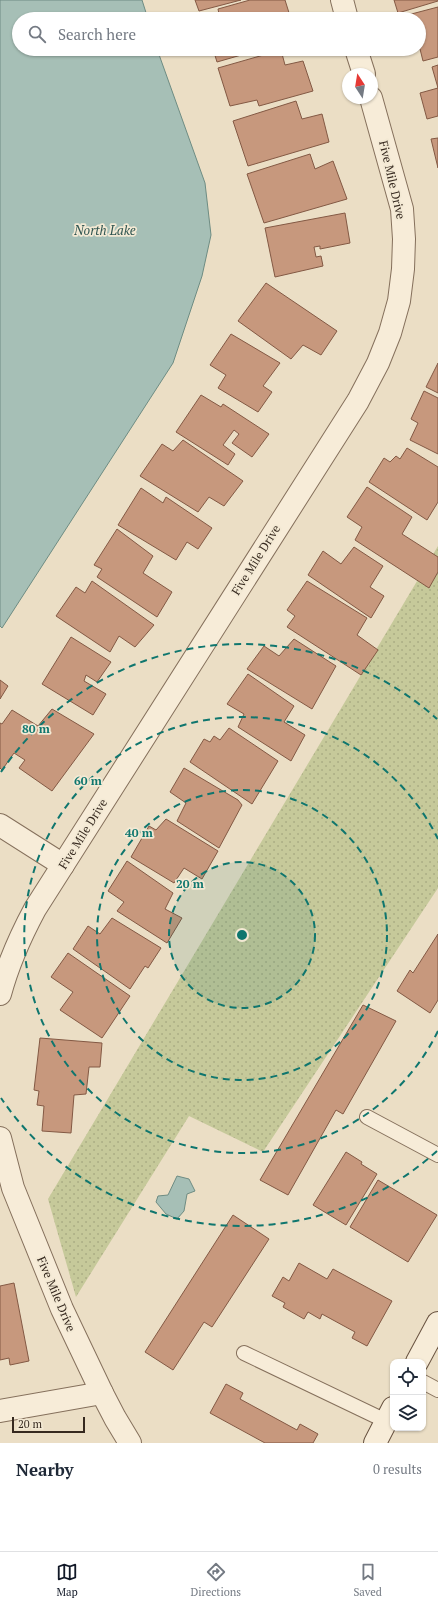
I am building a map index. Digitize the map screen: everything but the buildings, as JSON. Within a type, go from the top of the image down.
[{"type":"street","points":[[342,0],[345,12]]},
{"type":"street","points":[[358,56],[362,68]]},
{"type":"street","name":"Five Mile Drive","points":[[0,994],[6,970],[19,939],[35,909],[358,401],[378,363],[390,333],[399,301],[403,269],[404,239],[402,209],[373,104]]},
{"type":"street","points":[[0,826],[63,865]]},
{"type":"street","name":"Five Mile Drive","points":[[0,1138],[13,1188],[62,1309],[102,1393],[130,1443]]},
{"type":"street","points":[[419,1359],[438,1323]]},
{"type":"street","points":[[0,1411],[102,1393]]},
{"type":"street","points":[[375,1443],[390,1415]]},
{"type":"lane","points":[[367,1117],[438,1154]]},
{"type":"lane","points":[[244,1353],[390,1415]]},
{"type":"lane","points":[[426,1384],[438,1390]]},
{"type":"green space","points":[[438,546],[438,888],[263,1152],[189,1116],[76,1297],[48,1199]]},
{"type":"water","name":"North Lake","points":[[0,0],[142,0],[146,12],[12,12],[12,56],[160,56],[205,183],[211,235],[202,276],[173,363],[2,628],[0,626]]},
{"type":"water","points":[[177,1176],[189,1179],[195,1191],[187,1194],[184,1211],[177,1219],[166,1214],[156,1202],[158,1196],[168,1195]]}]
